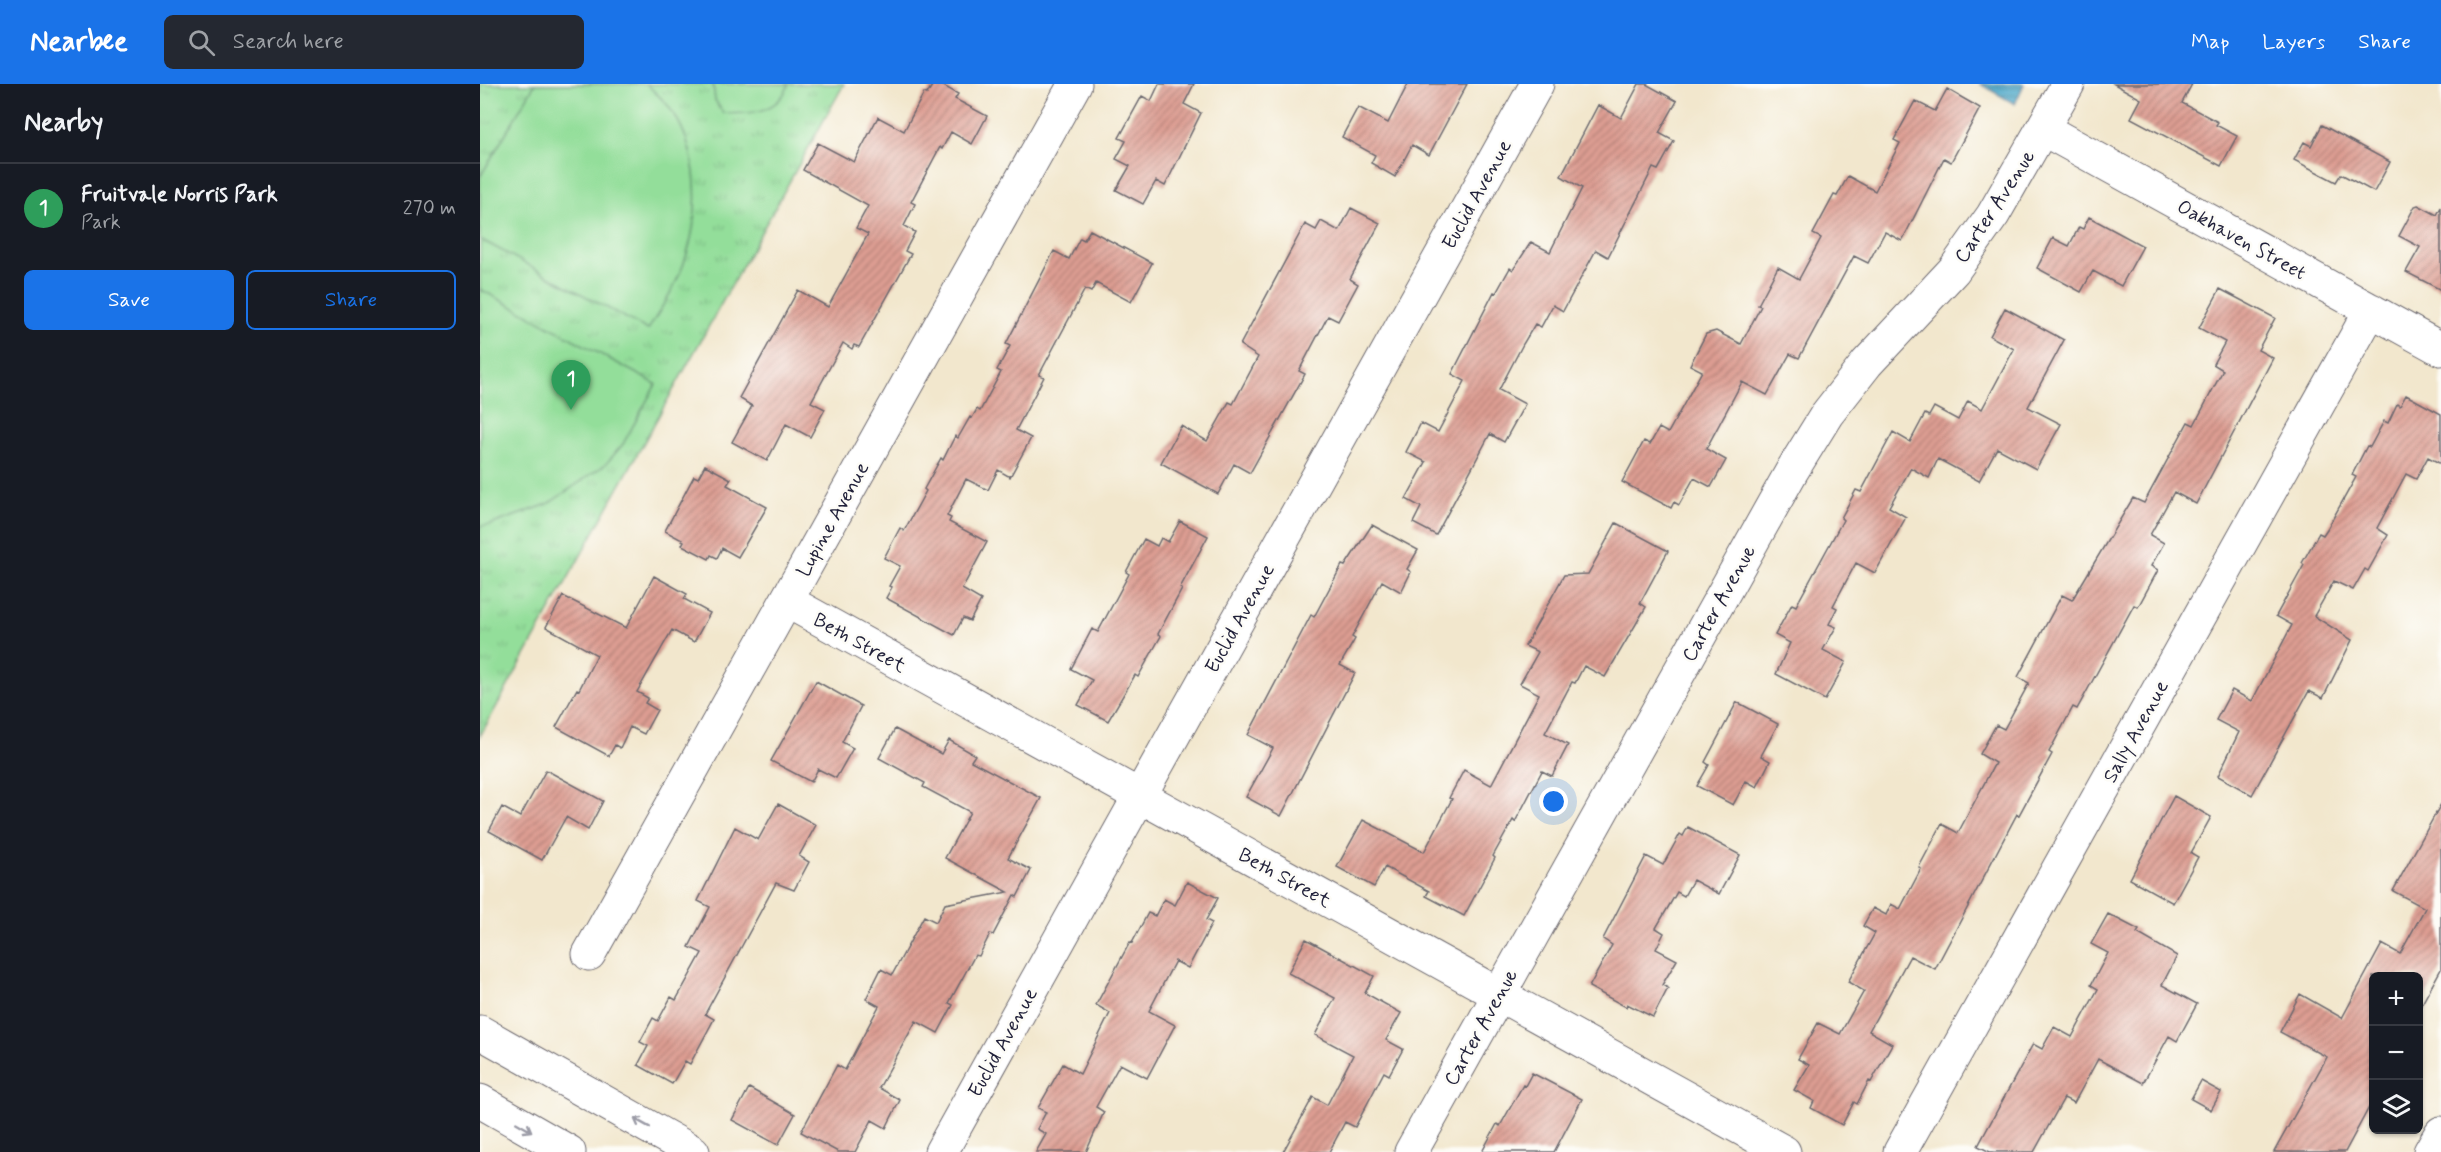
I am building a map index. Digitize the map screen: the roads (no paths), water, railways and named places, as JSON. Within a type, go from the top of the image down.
[{"type":"street","name":"Lupine Avenue","points":[[589,954],[1075,84]]},
{"type":"street","name":"Euclid Avenue","points":[[941,1152],[1537,84]]},
{"type":"street","name":"Carter Avenue","points":[[1411,1152],[1793,469],[1827,414],[1867,363],[1954,270],[1993,215],[2068,84]]},
{"type":"street","name":"Oakhaven Street","points":[[2043,129],[2441,349]]},
{"type":"street","name":"Sally Avenue","points":[[1900,1152],[2371,310]]},
{"type":"street","name":"Beth Street","points":[[787,601],[1784,1152]]},
{"type":"street","points":[[480,1032],[693,1152]]},
{"type":"street","points":[[480,1101],[569,1152]]},
{"type":"street","points":[[2430,1152],[2441,1133]]},
{"type":"water","points":[[1980,84],[2024,84],[2015,104]]},
{"type":"place","name":"Fruitvale Norris Park","points":[[571,410]]}]
